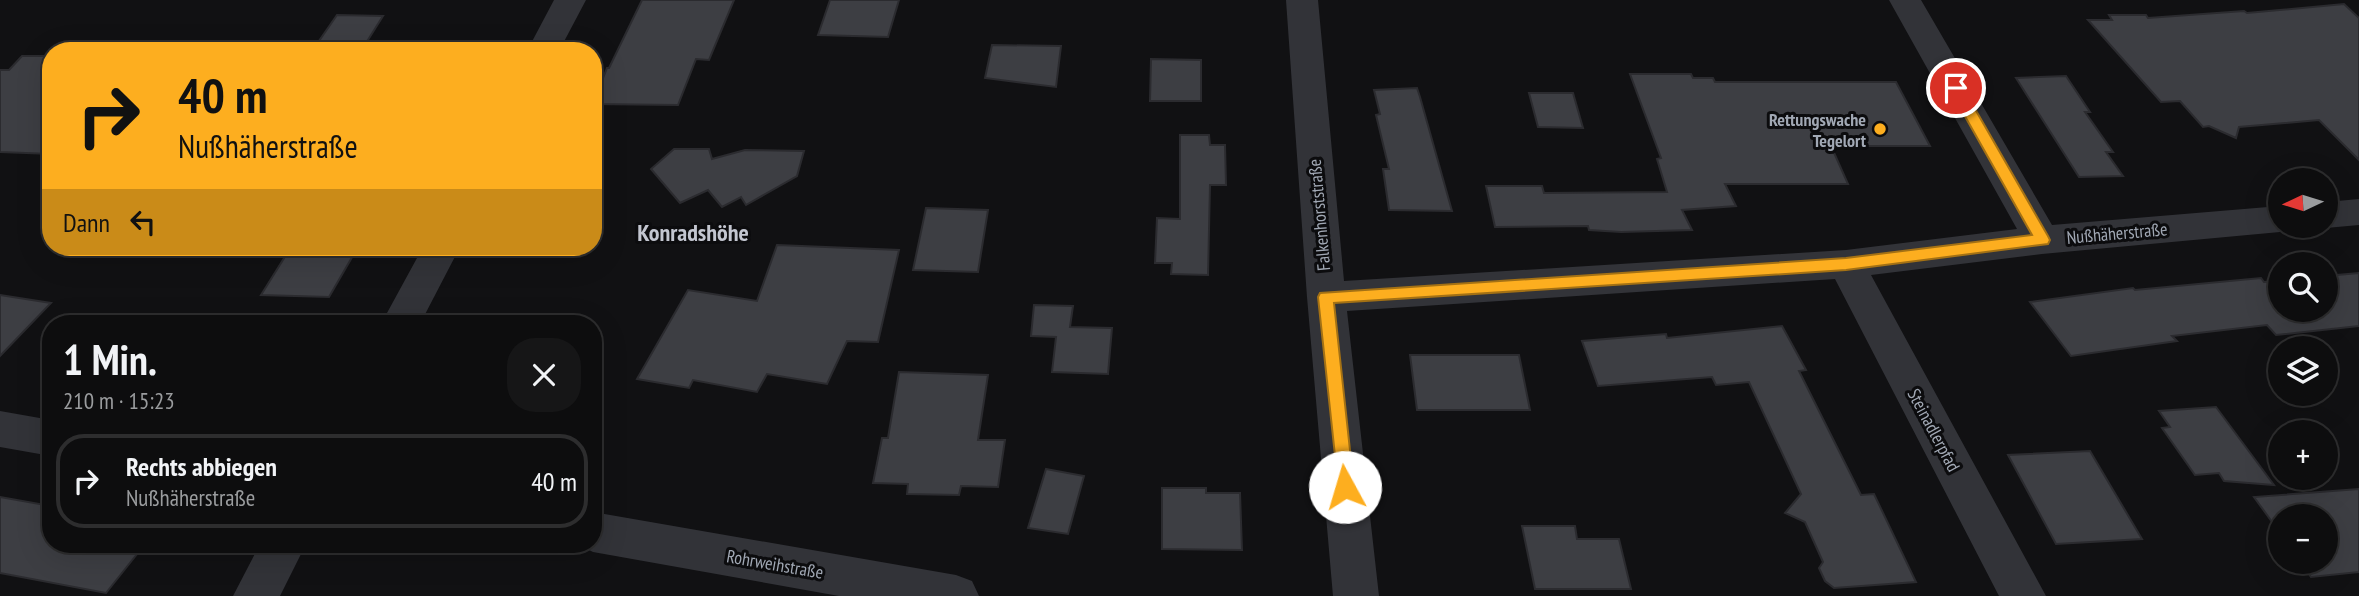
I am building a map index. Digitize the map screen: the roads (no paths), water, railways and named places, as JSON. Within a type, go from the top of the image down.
[{"type":"street","points":[[548,42],[570,0]]},
{"type":"street","name":"Falkenhorststraße","points":[[1302,0],[1326,297],[1356,596]]},
{"type":"street","points":[[1905,0],[2042,240]]},
{"type":"street","points":[[2338,214],[2359,212]]},
{"type":"street","name":"Nußhäherstraße","points":[[1326,297],[1846,264],[2042,240],[2268,220]]},
{"type":"street","points":[[405,315],[436,256]]},
{"type":"street","name":"Steinadlerpfad","points":[[1846,264],[2023,596]]},
{"type":"street","points":[[0,429],[42,436]]},
{"type":"street","name":"Rohrweihstraße","points":[[602,534],[956,596]]},
{"type":"street","points":[[256,596],[279,553]]},
{"type":"place","name":"Rettungswache Tegelort","points":[[1880,129]]},
{"type":"district","name":"Konradshöhe","points":[[693,232]]}]
